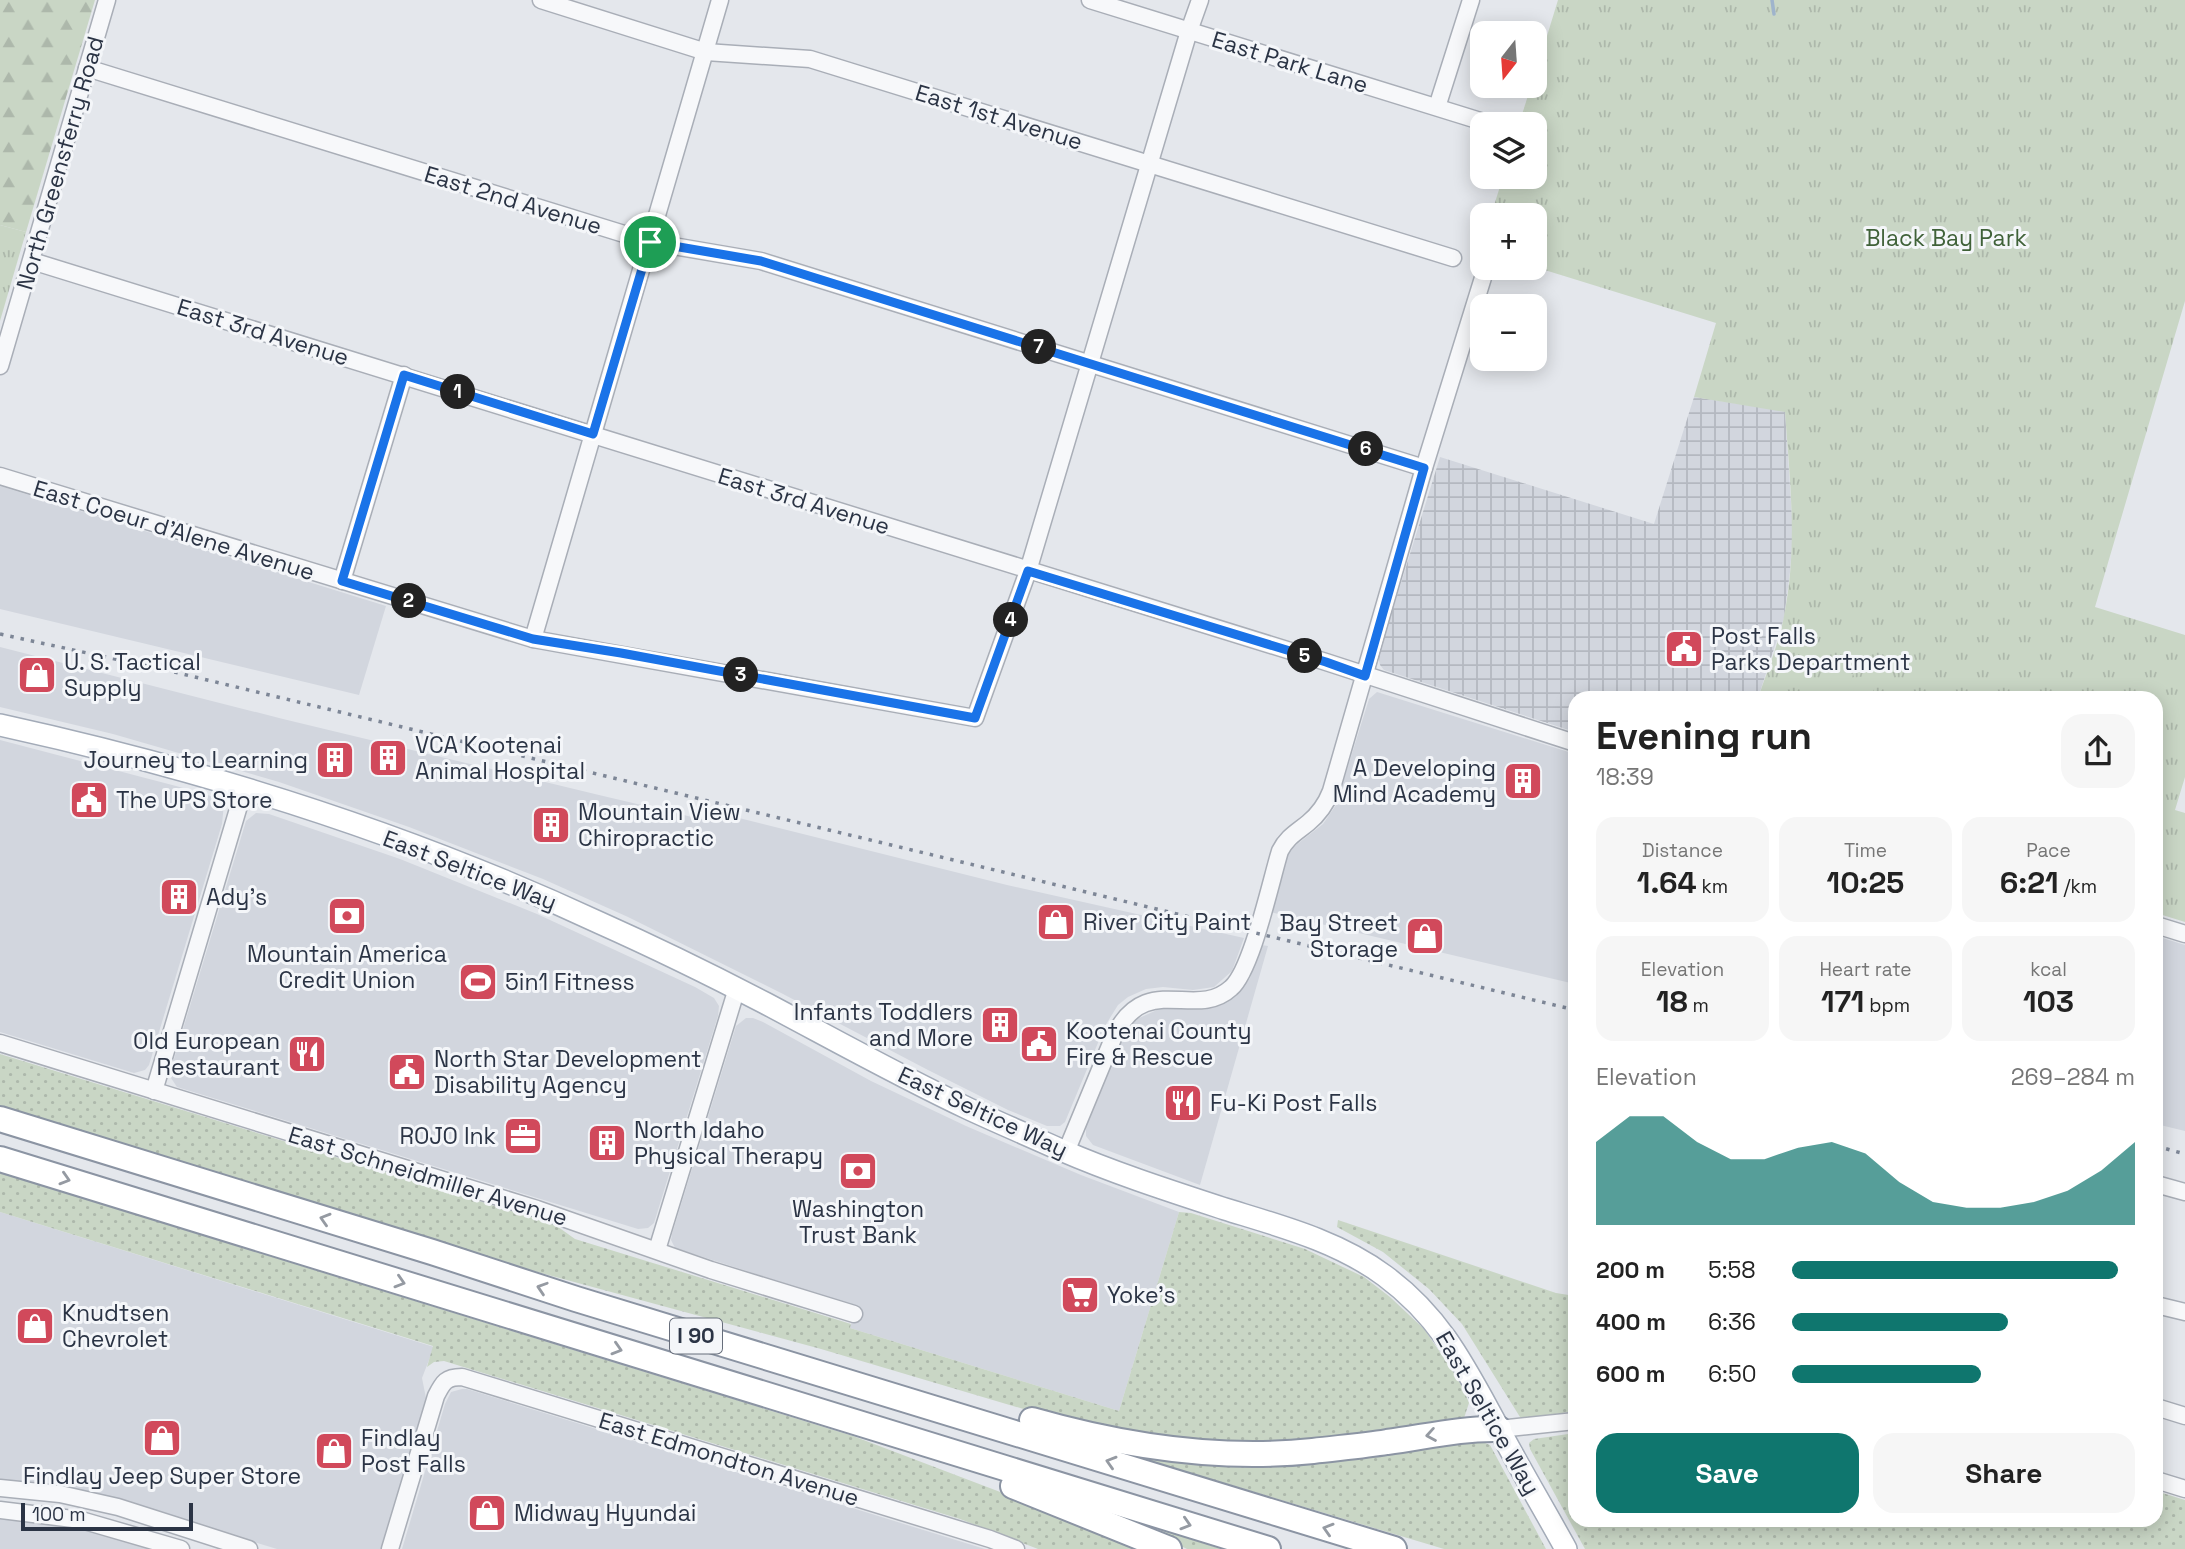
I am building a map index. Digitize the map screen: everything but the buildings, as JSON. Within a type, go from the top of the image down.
[{"type":"highway","name":"I 90","points":[[0,1119],[576,1299],[1394,1549]]},
{"type":"highway","name":"I 90","points":[[0,1159],[1268,1549]]},
{"type":"highway","points":[[576,1299],[781,1349],[1069,1431],[1146,1446],[1185,1451],[1280,1453],[1386,1443],[1454,1431],[1499,1429]]},
{"type":"highway","points":[[823,1412],[1169,1549]]},
{"type":"main road","name":"East Seltice Way","points":[[0,725],[82,743],[244,789],[411,845],[601,923],[737,988],[929,1089],[1066,1152],[1154,1185],[1290,1229],[1344,1251],[1387,1278],[1412,1299],[1443,1333],[1466,1367],[1562,1542]]},
{"type":"street","name":"North Greensferry Road","points":[[0,366],[107,0]]},
{"type":"street","name":"East 1st Avenue","points":[[541,0],[706,52],[810,59],[1453,258]]},
{"type":"street","points":[[533,639],[720,0]]},
{"type":"street","name":"East Park Lane","points":[[1090,0],[1470,118]]},
{"type":"street","points":[[1028,571],[1200,0]]},
{"type":"street","points":[[1437,107],[1471,0]]},
{"type":"street","name":"East 2nd Avenue","points":[[87,68],[650,242],[761,261],[1424,468]]},
{"type":"street","name":"East 3rd Avenue","points":[[32,261],[1326,662],[1568,741]]},
{"type":"street","points":[[1066,1152],[1114,1036],[1129,1014],[1146,1003],[1157,1000],[1210,999],[1227,991],[1239,979],[1247,961],[1280,850],[1285,841],[1325,805],[1482,280]]},
{"type":"street","points":[[342,581],[404,375]]},
{"type":"street","name":"East Coeur d'Alene Avenue","points":[[0,476],[533,639],[975,718],[1028,571]]},
{"type":"street","points":[[154,1091],[244,789]]},
{"type":"street","points":[[2163,927],[2185,933]]},
{"type":"street","points":[[657,1250],[737,988]]},
{"type":"street","name":"East Schneidmiller Avenue","points":[[0,1043],[525,1205],[711,1270],[854,1314]]},
{"type":"street","points":[[2163,1186],[2185,1192]]},
{"type":"street","points":[[2163,1307],[2185,1312]]},
{"type":"street","name":"East Edmondton Avenue","points":[[390,1549],[436,1396],[443,1381],[449,1377],[462,1377],[1016,1549]]},
{"type":"street","points":[[2163,1409],[2185,1416]]},
{"type":"street","points":[[1499,1429],[1568,1422]]},
{"type":"street","points":[[2163,1482],[2185,1489]]},
{"type":"street","points":[[0,1488],[60,1494],[96,1501],[248,1549]]},
{"type":"street","points":[[0,1510],[81,1520],[181,1549]]},
{"type":"shaded area","points":[[1694,397],[1785,411],[1793,532],[1790,572],[1784,618],[1760,691],[1568,691],[1568,730],[1384,670],[1380,665],[1379,654],[1440,457],[1654,524]]},
{"type":"shaded area","points":[[0,486],[386,606],[359,695],[0,609]]},
{"type":"shaded area","points":[[0,647],[283,719],[709,821],[711,811],[1007,885],[1244,938],[1232,971],[1214,987],[1193,990],[1163,987],[1146,989],[1118,1005],[1105,1026],[1065,1122],[1060,1126],[1047,1126],[1008,1110],[628,917],[543,879],[409,827],[279,782],[113,734],[0,707]]},
{"type":"shaded area","points":[[1377,692],[1568,752],[1568,982],[1270,912],[1286,857],[1291,849],[1323,824],[1336,805],[1369,699]]},
{"type":"shaded area","points":[[0,740],[176,786],[221,799],[224,804],[222,824],[149,1065],[145,1070],[134,1073],[0,1032]]},
{"type":"shaded area","points":[[256,813],[269,814],[400,859],[537,914],[714,998],[719,1006],[718,1016],[654,1223],[648,1228],[638,1229],[177,1087],[170,1072],[246,821]]},
{"type":"shaded area","points":[[2163,938],[2185,945],[2185,1131],[2163,1126]]},
{"type":"shaded area","points":[[1261,945],[1268,946],[1200,1185],[1093,1145],[1086,1136],[1086,1127],[1127,1028],[1137,1019],[1157,1010],[1205,1010],[1236,996],[1250,978]]},
{"type":"shaded area","points":[[746,1018],[763,1022],[871,1081],[966,1126],[1081,1175],[1179,1212],[1119,1411],[850,1328],[856,1306],[675,1248],[671,1240],[672,1234],[736,1026]]},
{"type":"shaded area","points":[[0,1212],[434,1347],[422,1378],[427,1403],[383,1549],[277,1549],[95,1493],[57,1485],[0,1479]]},
{"type":"shaded area","points":[[462,1389],[985,1549],[402,1549],[445,1404],[451,1392]]},
{"type":"shaded area","points":[[0,1515],[77,1526],[157,1549],[0,1549]]},
{"type":"green space","points":[[0,0],[95,0],[26,232],[0,225]]},
{"type":"green space","name":"Black Bay Park","points":[[1558,0],[2185,0],[2185,301],[2095,607],[2185,635],[2185,777],[2175,810],[2185,813],[2185,922],[2163,915],[2163,691],[1760,691],[1782,626],[1791,564],[1792,514],[1785,412],[1694,397],[1716,323],[1547,271],[1547,203],[1495,203],[1499,189],[1547,189],[1547,112],[1523,112],[1527,98],[1547,98],[1547,36]]},
{"type":"green space","points":[[0,225],[26,232],[0,321]]},
{"type":"green space","points":[[1835,669],[1853,674],[1848,691],[1828,691]]},
{"type":"green space","points":[[1858,676],[1876,682],[1873,691],[1853,691]]},
{"type":"green space","points":[[0,1054],[554,1224],[575,1239],[851,1324],[850,1328],[1119,1411],[1179,1212],[1191,1213],[1305,1249],[1364,1277],[1424,1329],[1460,1381],[1469,1403],[1464,1418],[1454,1423],[1417,1431],[1220,1446],[1074,1424],[821,1349],[530,1270],[0,1106]]},
{"type":"green space","points":[[0,1173],[853,1436],[1150,1549],[1038,1549],[960,1519],[444,1361],[434,1362],[427,1367],[433,1346],[0,1212]]},
{"type":"green space","points":[[1338,1220],[1568,1295],[1568,1412],[1525,1419],[1520,1417],[1462,1324],[1429,1289],[1383,1252],[1337,1227]]},
{"type":"green space","points":[[1568,1434],[1568,1518],[1530,1449],[1529,1443],[1534,1439]]},
{"type":"green space","points":[[1478,1440],[1490,1445],[1546,1549],[1444,1549],[1108,1448]]},
{"type":"green space","points":[[2163,1493],[2185,1500],[2185,1549],[1585,1549],[1573,1527],[2163,1527]]},
{"type":"green space","points":[[1142,1527],[1168,1532],[1221,1549],[1187,1549]]},
{"type":"waterway","points":[[1772,0],[1774,14]]},
{"type":"railway","points":[[0,634],[170,671],[1568,1008]]},
{"type":"railway","points":[[2163,1148],[2185,1154]]},
{"type":"place","name":"Post Falls Parks Department","points":[[1684,649]]},
{"type":"place","name":"U. S. Tactical Supply","points":[[37,675]]},
{"type":"place","name":"VCA Kootenai Animal Hospital","points":[[388,758]]},
{"type":"place","name":"Journey to Learning","points":[[335,760]]},
{"type":"place","name":"A Developing Mind Academy","points":[[1523,781]]},
{"type":"place","name":"The UPS Store","points":[[89,800]]},
{"type":"place","name":"Mountain View Chiropractic","points":[[551,825]]},
{"type":"place","name":"Ady's","points":[[179,897]]},
{"type":"place","name":"Mountain America Credit Union","points":[[347,916]]},
{"type":"place","name":"River City Paint","points":[[1056,922]]},
{"type":"place","name":"Bay Street Storage","points":[[1425,936]]},
{"type":"place","name":"5in1 Fitness","points":[[478,982]]},
{"type":"place","name":"Infants Toddlers and More","points":[[1000,1025]]},
{"type":"place","name":"Kootenai County Fire & Rescue","points":[[1039,1044]]},
{"type":"place","name":"Old European Restaurant","points":[[307,1054]]},
{"type":"place","name":"North Star Development Disability Agency","points":[[407,1072]]},
{"type":"place","name":"Fu-Ki Post Falls","points":[[1183,1103]]},
{"type":"place","name":"ROJO Ink","points":[[523,1136]]},
{"type":"place","name":"North Idaho Physical Therapy","points":[[607,1143]]},
{"type":"place","name":"Washington Trust Bank","points":[[858,1171]]},
{"type":"place","name":"Yoke's","points":[[1080,1295]]},
{"type":"place","name":"Knudtsen Chevrolet","points":[[35,1326]]},
{"type":"place","name":"Findlay Jeep Super Store","points":[[162,1438]]},
{"type":"place","name":"Findlay Post Falls","points":[[334,1451]]},
{"type":"place","name":"Midway Hyundai","points":[[487,1513]]},
{"type":"route","points":[[650,242],[761,261],[1424,468],[1365,676],[1028,571],[975,718],[533,639],[342,581],[404,375],[593,434],[650,242]]}]
